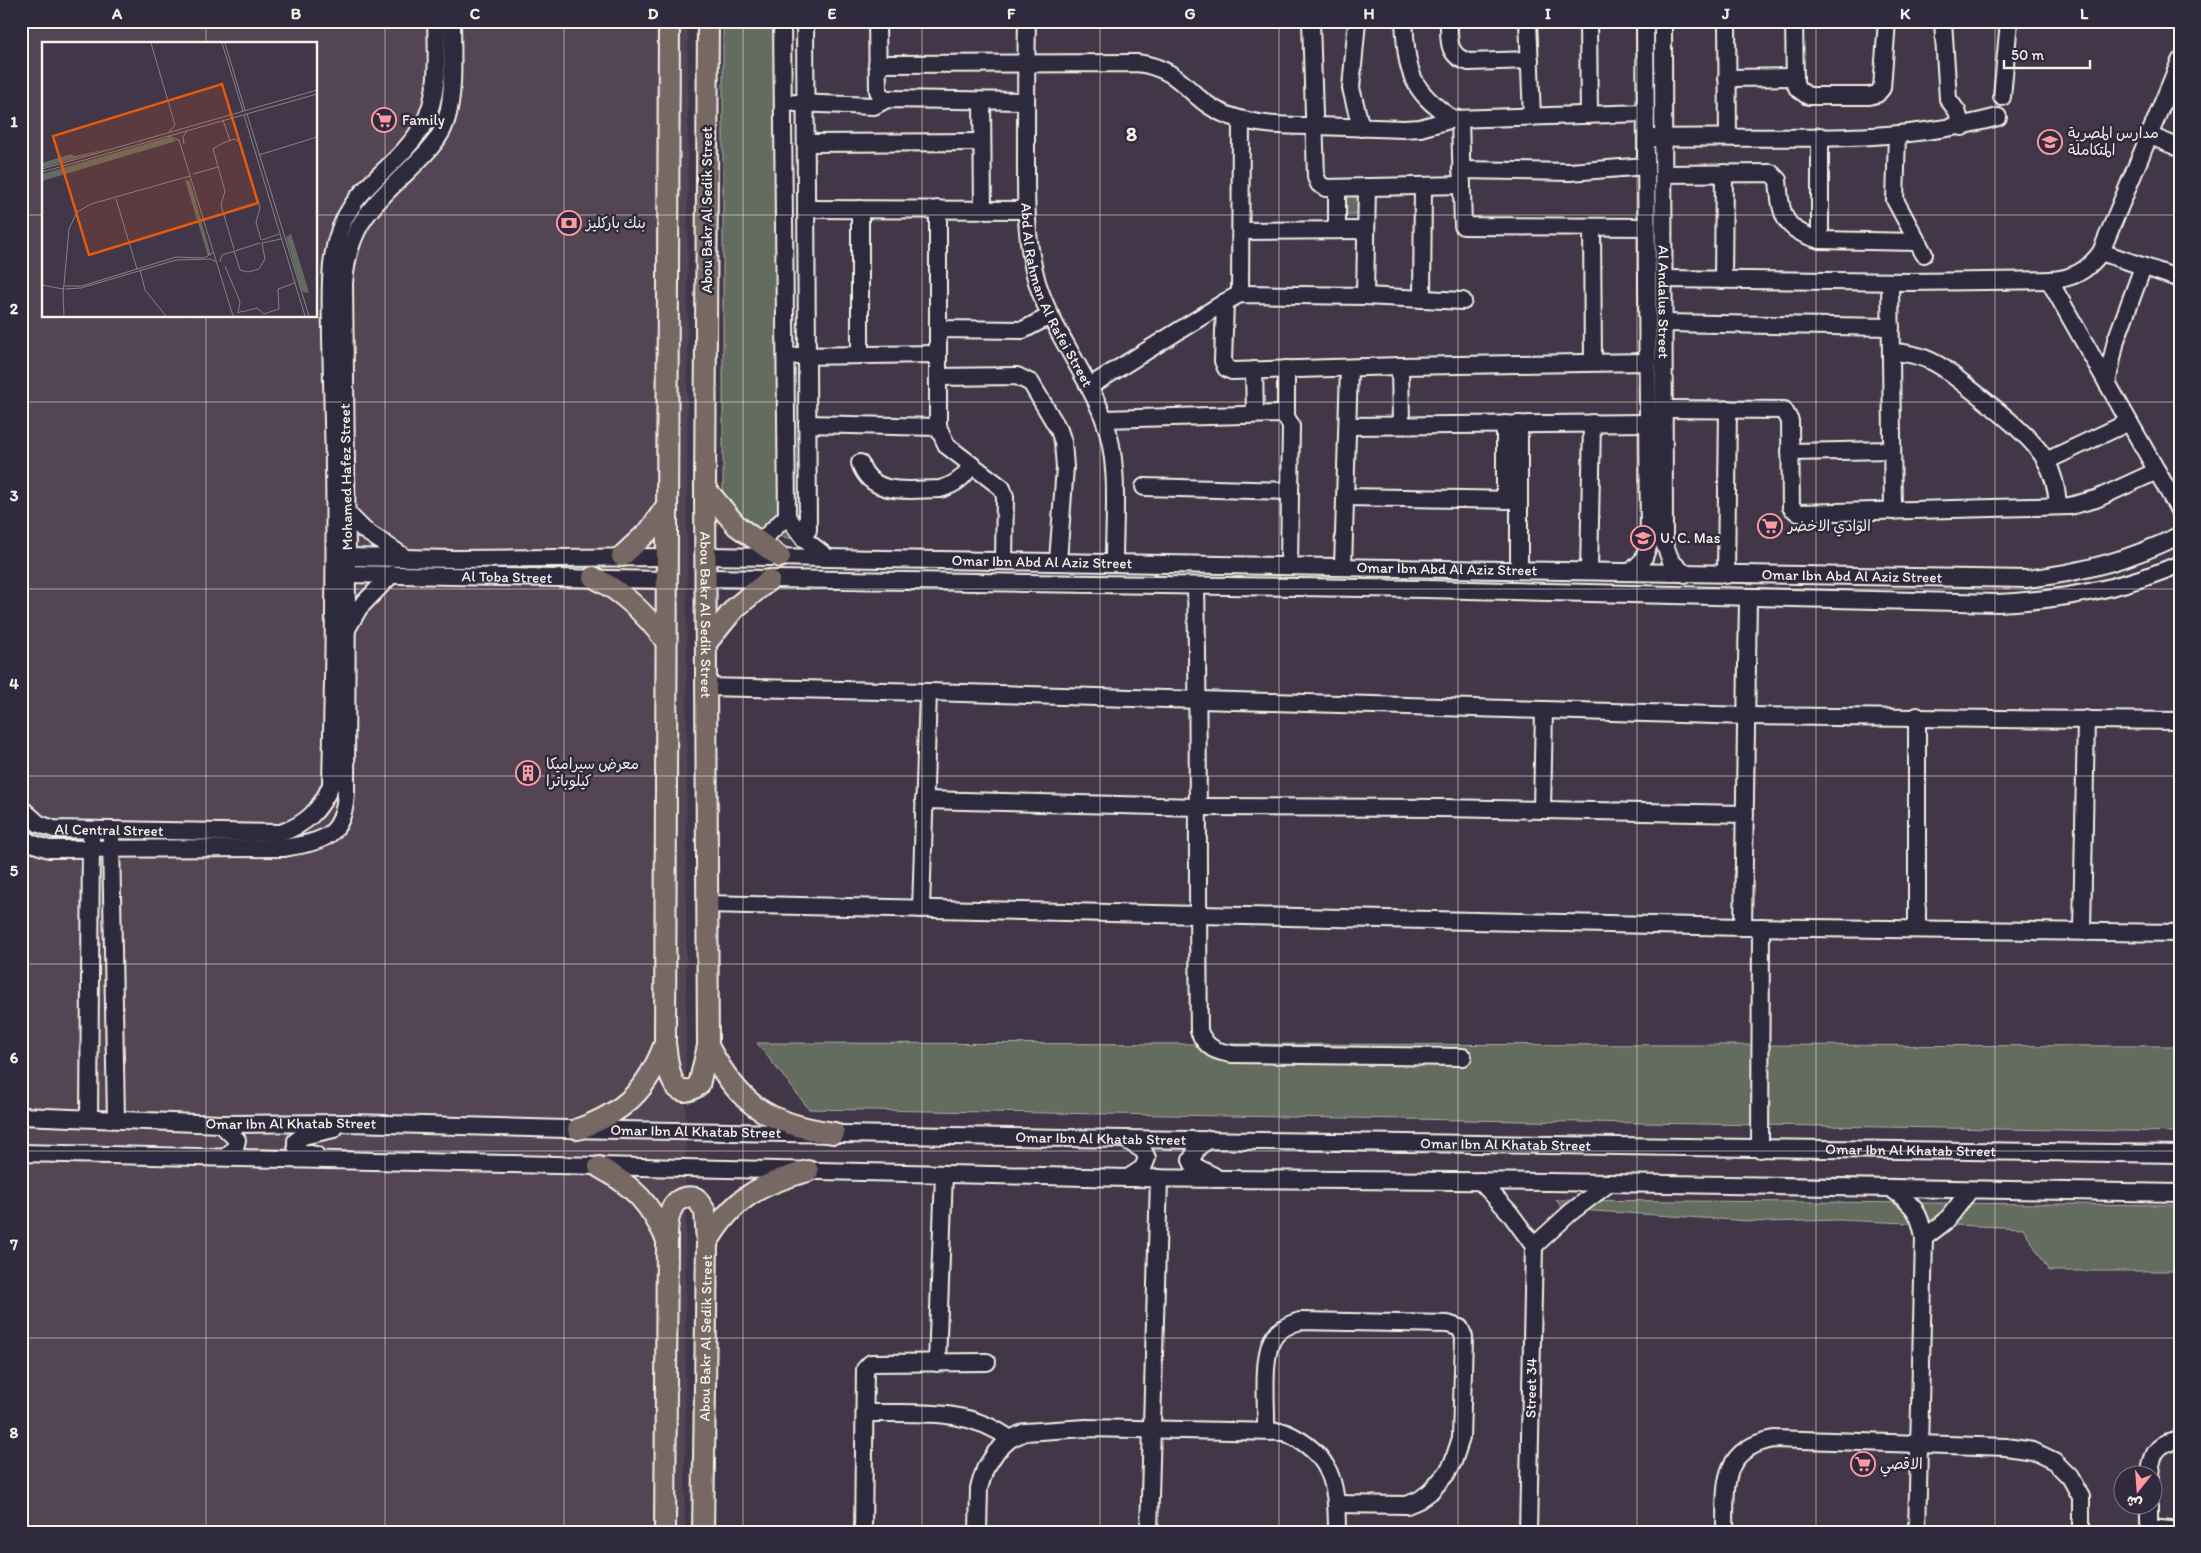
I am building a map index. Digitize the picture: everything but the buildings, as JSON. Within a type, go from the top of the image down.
[{"type":"main road","points":[[669,21],[665,1043],[672,1082],[677,1088],[685,1091],[693,1090],[700,1085],[708,1046]]},
{"type":"main road","name":"Abou Bakr Al Sedik Street","points":[[708,21],[705,488],[708,1046],[724,1076],[745,1100],[772,1118],[802,1128],[834,1133]]},
{"type":"main road","points":[[705,488],[726,514],[766,552]]},
{"type":"main road","points":[[622,556],[650,530],[668,504]]},
{"type":"main road","points":[[593,577],[620,592],[637,607],[666,641]]},
{"type":"main road","points":[[707,642],[735,608],[764,580]]},
{"type":"main road","points":[[578,1129],[599,1122],[617,1111],[633,1097],[647,1081],[665,1043]]},
{"type":"main road","points":[[599,1167],[620,1178],[640,1195],[656,1216],[667,1240]]},
{"type":"main road","name":"Abou Bakr Al Sedik Street","points":[[703,1532],[707,1243],[718,1224],[732,1207],[749,1194],[768,1183],[808,1171]]},
{"type":"main road","points":[[665,1532],[668,1214],[674,1203],[680,1198],[696,1198],[705,1211],[707,1243]]},
{"type":"street","name":"Mohamed Hafez Street","points":[[204,832],[281,833],[298,827],[312,816],[324,802],[331,785],[335,520],[331,313],[333,257],[337,238],[354,202],[366,186],[408,145],[422,126],[431,104],[436,80],[436,21]]},
{"type":"street","name":"Mohamed Hafez Street","points":[[203,850],[284,848],[313,842],[331,835],[339,826],[345,810],[348,556],[344,284],[346,262],[352,240],[362,220],[376,202],[429,150],[442,130],[451,88],[452,21]]},
{"type":"street","points":[[764,580],[757,566],[788,514],[782,21]]},
{"type":"street","points":[[805,21],[808,530]]},
{"type":"street","points":[[877,21],[878,91],[881,96],[887,99],[1026,101]]},
{"type":"street","name":"Abd Al Rahman Al Rafei Street","points":[[1027,21],[1026,210],[1030,247],[1037,281],[1050,316],[1090,386],[1104,419],[1114,470],[1114,562]]},
{"type":"street","points":[[1311,21],[1316,178],[1319,184],[1326,188],[1423,186],[1462,178],[1646,166]]},
{"type":"street","points":[[1357,21],[1351,88],[1362,128]]},
{"type":"street","points":[[1404,21],[1410,70],[1419,90],[1434,106],[1456,119]]},
{"type":"street","points":[[1449,21],[1449,43],[1452,53],[1459,59],[1469,62],[1530,60]]},
{"type":"street","points":[[1528,21],[1532,117]]},
{"type":"street","points":[[1588,21],[1589,115]]},
{"type":"street","name":"Al Andalus Street","points":[[1645,21],[1648,423],[1657,544],[1671,562],[1685,574]]},
{"type":"street","name":"Al Andalus Street","points":[[1631,572],[1657,544],[1664,409],[1663,21]]},
{"type":"street","points":[[1727,21],[1728,137]]},
{"type":"street","points":[[1794,21],[1795,77],[1798,89],[1808,96],[1869,96],[1877,94],[1882,88],[1887,21]]},
{"type":"street","points":[[1942,21],[1948,99],[1957,111],[1962,127]]},
{"type":"street","points":[[2002,96],[2009,21]]},
{"type":"street","points":[[1664,279],[1890,282],[2049,280],[2065,279],[2080,274],[2092,265],[2101,252],[2180,61]]},
{"type":"street","points":[[877,64],[1153,65],[1169,71],[1208,104],[1241,120],[1277,127],[1420,128],[1456,119],[1646,113]]},
{"type":"street","points":[[1727,78],[1795,77]]},
{"type":"street","points":[[782,102],[874,106],[887,99]]},
{"type":"street","points":[[982,100],[983,210]]},
{"type":"street","points":[[1646,138],[1897,135],[1962,127],[1998,117]]},
{"type":"street","points":[[1456,119],[1462,178],[1463,226],[1647,227]]},
{"type":"street","points":[[1240,294],[1241,120]]},
{"type":"street","points":[[1664,174],[1771,173],[1778,180],[1781,212],[1788,224],[1797,232],[1820,240],[1920,248],[1895,200],[1897,135]]},
{"type":"street","points":[[2148,135],[2180,148]]},
{"type":"street","points":[[1820,136],[1820,240]]},
{"type":"street","points":[[806,143],[982,142]]},
{"type":"street","points":[[1723,280],[1724,173]]},
{"type":"street","points":[[1422,299],[1423,186]]},
{"type":"street","points":[[1365,296],[1367,187]]},
{"type":"street","points":[[1337,188],[1337,230]]},
{"type":"street","points":[[1646,191],[1664,191]]},
{"type":"street","points":[[806,209],[1026,210]]},
{"type":"street","points":[[860,209],[860,355]]},
{"type":"street","points":[[938,209],[938,427],[947,446],[1002,488],[1005,497],[1004,560]]},
{"type":"street","points":[[1592,226],[1592,362]]},
{"type":"street","points":[[1241,231],[1366,230]]},
{"type":"street","points":[[2101,252],[2180,279]]},
{"type":"street","points":[[2107,383],[2116,340],[2143,267]]},
{"type":"street","points":[[2049,280],[2180,512]]},
{"type":"street","points":[[1890,282],[1893,511]]},
{"type":"street","points":[[1090,386],[1224,302],[1240,294],[1365,296],[1462,301]]},
{"type":"street","points":[[1224,302],[1223,364],[1232,372],[1400,366],[1648,362]]},
{"type":"street","points":[[938,329],[1023,330],[1050,316]]},
{"type":"street","points":[[1664,323],[1891,327]]},
{"type":"street","points":[[1891,352],[1921,356],[1945,369],[2030,440],[2046,461],[2053,475],[2058,505]]},
{"type":"street","points":[[786,356],[938,354]]},
{"type":"street","points":[[1400,366],[1401,425]]},
{"type":"street","points":[[1343,567],[1349,426],[1349,368]]},
{"type":"street","points":[[1254,370],[1255,413]]},
{"type":"street","points":[[1286,370],[1286,416],[1291,426],[1289,566]]},
{"type":"street","points":[[938,376],[1017,376],[1031,383],[1059,430],[1063,442],[1065,467],[1058,561]]},
{"type":"street","points":[[1664,409],[1784,410],[1790,421],[1790,507],[1798,513],[2083,504],[2157,471]]},
{"type":"street","points":[[1726,575],[1728,409]]},
{"type":"street","points":[[1104,419],[1255,413],[1281,414],[1286,416]]},
{"type":"street","points":[[2046,461],[2129,422]]},
{"type":"street","points":[[1589,572],[1592,423]]},
{"type":"street","points":[[1349,426],[1648,423]]},
{"type":"street","points":[[807,424],[938,427]]},
{"type":"street","points":[[1512,424],[1512,500],[1520,570]]},
{"type":"street","points":[[1790,452],[1892,450]]},
{"type":"street","points":[[860,463],[870,481],[879,487],[890,489],[940,489],[948,487],[962,478],[972,465]]},
{"type":"street","points":[[1144,487],[1290,491]]},
{"type":"street","points":[[1346,496],[1512,500]]},
{"type":"street","points":[[347,512],[384,545],[405,557]]},
{"type":"street","points":[[788,514],[807,513]]},
{"type":"street","points":[[788,514],[805,540],[827,557]]},
{"type":"street","name":"Omar Ibn Abd Al Aziz Street","points":[[706,556],[766,552],[827,557],[965,560],[2026,579],[2081,571],[2135,556],[2180,535]]},
{"type":"street","name":"Al Toba Street","points":[[348,556],[666,557]]},
{"type":"street","points":[[621,578],[622,556]]},
{"type":"street","points":[[965,560],[967,583]]},
{"type":"street","name":"Omar Ibn Abd Al Aziz Street","points":[[706,578],[1425,589],[1748,598],[2027,602],[2085,594],[2141,579],[2180,564]]},
{"type":"street","points":[[1425,569],[1425,589]]},
{"type":"street","name":"Al Toba Street","points":[[347,574],[593,577],[666,580]]},
{"type":"street","points":[[347,629],[370,596],[392,574]]},
{"type":"street","points":[[1969,602],[1970,579]]},
{"type":"street","points":[[1196,586],[1198,700],[1197,915],[1199,1031],[1203,1042],[1210,1047],[1233,1054],[1463,1057]]},
{"type":"street","points":[[1743,927],[1748,716],[1748,598]]},
{"type":"street","points":[[706,687],[1748,716],[1917,716],[2180,721]]},
{"type":"street","points":[[921,909],[928,692]]},
{"type":"street","points":[[1542,810],[1544,710]]},
{"type":"street","points":[[1917,716],[1917,929]]},
{"type":"street","points":[[2082,932],[2086,719]]},
{"type":"street","points":[[924,800],[1198,807],[1745,814]]},
{"type":"street","name":"Al Central Street","points":[[21,808],[39,824],[54,829],[204,832]]},
{"type":"street","points":[[88,1118],[91,830]]},
{"type":"street","points":[[111,830],[116,1119]]},
{"type":"street","points":[[203,850],[204,832]]},
{"type":"street","name":"Al Central Street","points":[[21,836],[31,843],[49,849],[203,850]]},
{"type":"street","points":[[706,904],[1743,927],[2180,933]]},
{"type":"street","points":[[1760,1149],[1762,927]]},
{"type":"street","points":[[90,957],[113,958]]},
{"type":"street","name":"Omar Ibn Al Khatab Street","points":[[21,1116],[221,1124],[350,1122],[578,1129],[1124,1139],[2180,1154]]},
{"type":"street","points":[[350,1122],[323,1133],[299,1138],[296,1146],[301,1152],[350,1161]]},
{"type":"street","points":[[221,1124],[237,1140],[235,1148],[226,1157]]},
{"type":"street","points":[[1124,1139],[1143,1150],[1146,1158],[1143,1168],[1128,1178]]},
{"type":"street","points":[[1210,1139],[1198,1147],[1192,1156],[1192,1163],[1206,1173],[1221,1178]]},
{"type":"street","points":[[21,1153],[1128,1178],[1480,1181],[1892,1190],[2180,1193]]},
{"type":"street","points":[[937,1362],[944,1174]]},
{"type":"street","points":[[1149,1532],[1150,1429],[1159,1178]]},
{"type":"street","points":[[1480,1181],[1509,1212],[1534,1246],[1571,1212],[1608,1184]]},
{"type":"street","points":[[1892,1190],[1914,1207],[1919,1215],[1924,1238],[1917,1532]]},
{"type":"street","points":[[1924,1238],[1946,1221],[1970,1190]]},
{"type":"street","name":"Street 34","points":[[1528,1532],[1534,1246]]},
{"type":"street","points":[[1266,1431],[1268,1353],[1273,1337],[1285,1326],[1300,1321],[1448,1324],[1460,1328],[1464,1337],[1461,1438],[1458,1450],[1447,1473],[1430,1492],[1419,1500],[1407,1505],[1337,1504]]},
{"type":"street","points":[[863,1532],[865,1368],[867,1365],[871,1363],[987,1362]]},
{"type":"street","points":[[865,1413],[963,1416],[996,1429],[1010,1439]]},
{"type":"street","points":[[978,1532],[979,1488],[985,1469],[996,1452],[1010,1439],[1025,1432],[1086,1428],[1266,1431],[1284,1432],[1299,1438],[1323,1460],[1330,1474],[1337,1504],[1337,1532]]},
{"type":"street","points":[[1724,1532],[1726,1478],[1743,1450],[1757,1442],[1774,1439],[2006,1447],[2033,1451],[2054,1461],[2070,1477],[2081,1497],[2081,1532]]},
{"type":"street","points":[[2151,1466],[2155,1450],[2168,1441],[2176,1440]]},
{"type":"street","points":[[2149,1516],[2149,1523],[2152,1528],[2180,1531]]},
{"type":"shaded area","points":[[21,21],[688,21],[685,1532],[21,1532]]},
{"type":"green space","points":[[723,21],[790,21],[793,539],[758,530],[741,521],[729,509],[723,490]]},
{"type":"green space","points":[[1341,194],[1362,195],[1362,214],[1340,214]]},
{"type":"green space","points":[[757,1043],[2180,1046],[2180,1132],[809,1109]]},
{"type":"green space","points":[[1556,1200],[2180,1205],[2180,1271],[2049,1271],[2023,1228],[1838,1220],[1765,1222],[1563,1209]]},
{"type":"place","name":"Family","points":[[384,120]]},
{"type":"place","name":"مدارس المصرية المتكاملة","points":[[2050,142]]},
{"type":"place","name":"بنك باركليز","points":[[569,223]]},
{"type":"place","name":"الوادي الاخضر","points":[[1770,526]]},
{"type":"place","name":"U. C. Mas","points":[[1643,538]]},
{"type":"place","name":"معرض سيراميكا كيلوباترا","points":[[528,773]]},
{"type":"place","name":"الاقصي","points":[[1863,1464]]},
{"type":"district","name":"8","points":[[1132,134]]}]
